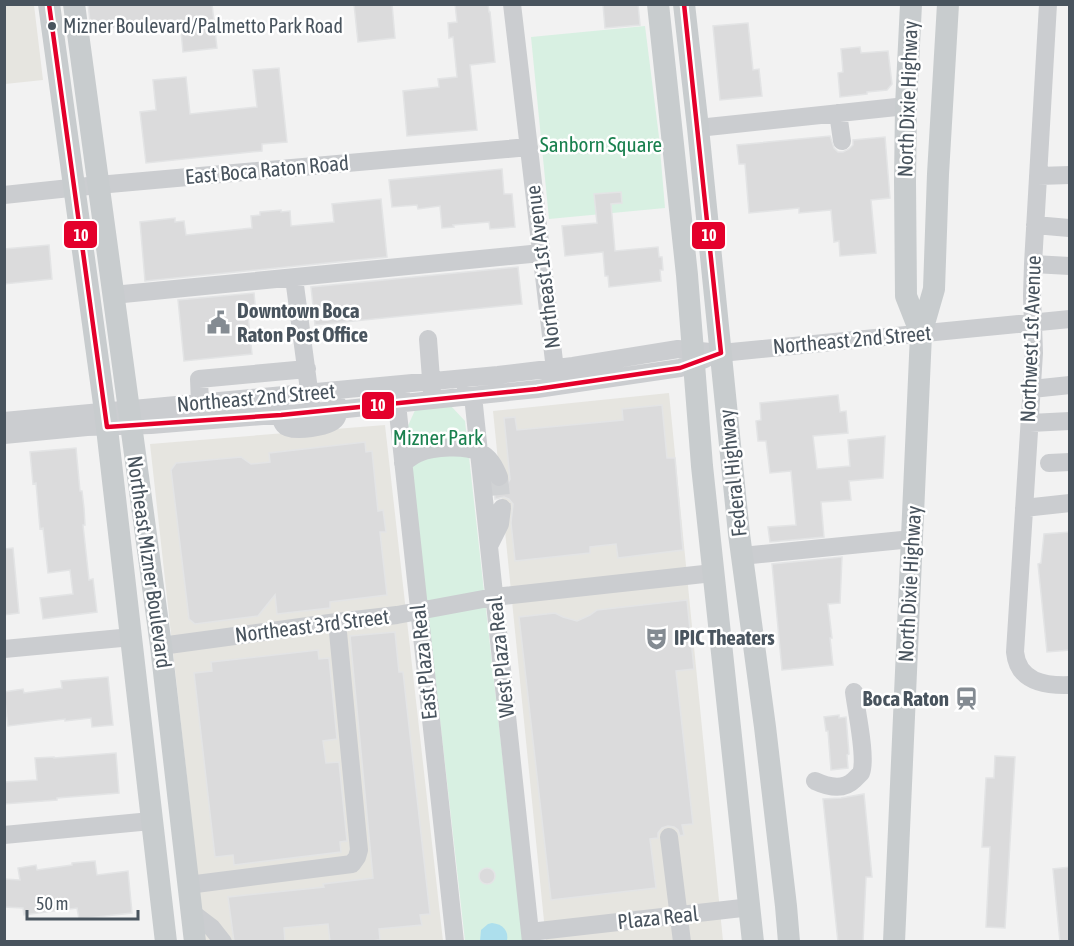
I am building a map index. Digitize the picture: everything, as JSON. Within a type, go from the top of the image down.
[{"type":"main road","name":"Northeast Mizner Boulevard","points":[[49,4],[106,419],[166,942]]},
{"type":"main road","name":"Northeast Mizner Boulevard","points":[[74,4],[161,646],[195,942]]},
{"type":"main road","name":"Federal Highway","points":[[658,4],[687,275],[702,466],[753,942]]},
{"type":"main road","name":"Federal Highway","points":[[684,4],[742,556],[764,716],[789,942]]},
{"type":"main road","name":"North Dixie Highway","points":[[911,4],[906,106],[906,296],[921,334]]},
{"type":"main road","name":"North Dixie Highway","points":[[894,942],[921,334],[934,289],[948,4]]},
{"type":"main road","points":[[152,821],[178,879],[188,885]]},
{"type":"street","name":"Northeast 1st Avenue","points":[[512,4],[557,387]]},
{"type":"street","points":[[1049,4],[1066,4]]},
{"type":"street","name":"Northwest 1st Avenue","points":[[1049,4],[1033,264],[1034,352],[1015,651],[1017,662],[1031,679],[1046,685],[1070,685]]},
{"type":"street","points":[[698,128],[906,106]]},
{"type":"street","points":[[838,113],[842,141]]},
{"type":"street","name":"East Boca Raton Road","points":[[4,195],[529,147]]},
{"type":"street","points":[[1038,176],[1070,175]]},
{"type":"street","points":[[1035,225],[1069,230],[1068,211],[1070,211]]},
{"type":"street","points":[[113,295],[542,253]]},
{"type":"street","points":[[1033,264],[1070,266]]},
{"type":"street","points":[[294,278],[311,412]]},
{"type":"street","name":"Northeast 2nd Street","points":[[4,421],[281,415],[337,410],[557,387],[680,368],[694,357],[721,353],[1070,319]]},
{"type":"street","points":[[428,339],[432,400]]},
{"type":"street","name":"Northeast 2nd Street","points":[[130,418],[201,403],[458,379],[555,368],[678,349],[694,357]]},
{"type":"street","points":[[201,403],[199,379],[307,369]]},
{"type":"street","points":[[458,379],[473,396]]},
{"type":"street","name":"East Plaza Real","points":[[405,384],[397,404],[455,942]]},
{"type":"street","points":[[1032,389],[1070,386]]},
{"type":"street","points":[[278,395],[282,423],[286,427],[291,429],[312,428],[326,426],[337,417],[336,390]]},
{"type":"street","name":"West Plaza Real","points":[[473,396],[531,937]]},
{"type":"street","name":"Northeast 2nd Street","points":[[4,435],[106,419]]},
{"type":"street","points":[[1030,423],[1070,421]]},
{"type":"street","points":[[403,463],[418,453],[440,447],[479,452],[495,465],[499,477]]},
{"type":"street","points":[[1049,463],[1070,462]]},
{"type":"street","points":[[1024,508],[1070,503]]},
{"type":"street","points":[[489,546],[500,524],[502,508]]},
{"type":"street","points":[[742,556],[912,539]]},
{"type":"street","name":"Northeast 3rd Street","points":[[161,646],[397,615],[494,597],[714,573]]},
{"type":"street","points":[[188,885],[352,864],[357,856],[337,622]]},
{"type":"street","points":[[4,649],[132,637]]},
{"type":"street","points":[[815,781],[827,787],[840,787],[851,783],[861,773],[863,756],[854,692]]},
{"type":"street","points":[[4,835],[152,821]]},
{"type":"street","points":[[669,837],[682,942]]},
{"type":"street","name":"Plaza Real","points":[[531,937],[750,907]]},
{"type":"street","points":[[191,912],[212,928],[223,942]]},
{"type":"shaded area","points":[[5,4],[34,5],[43,80],[5,84]]},
{"type":"shaded area","name":"Mizner Park","points":[[669,393],[723,941],[546,941],[493,411]]},
{"type":"shaded area","name":"Mizner Park","points":[[385,425],[443,941],[205,941],[150,444]]},
{"type":"green space","name":"Sanborn Square","points":[[645,26],[665,208],[549,219],[531,37]]},
{"type":"green space","name":"Mizner Park","points":[[451,406],[465,421],[523,941],[465,941],[407,428],[416,408]]},
{"type":"water","points":[[492,923],[504,929],[507,941],[480,941],[481,930]]},
{"type":"building","points":[[88,4],[212,4],[217,48],[183,52],[180,20],[91,30]]},
{"type":"building","points":[[354,4],[392,4],[395,38],[358,42]]},
{"type":"building","points":[[455,4],[488,4],[490,12],[495,62],[470,65],[477,130],[407,136],[403,91],[439,87],[438,79],[457,77],[453,37],[449,38],[448,23],[457,22]]},
{"type":"building","points":[[603,4],[638,4],[640,25],[605,28]]},
{"type":"building","points":[[748,23],[753,70],[759,69],[762,96],[720,100],[713,26]]},
{"type":"building","points":[[860,47],[861,53],[888,51],[892,84],[887,90],[840,97],[838,73],[843,72],[841,49]]},
{"type":"building","points":[[279,68],[287,142],[262,144],[262,151],[146,163],[140,112],[156,110],[153,80],[186,77],[190,114],[257,107],[253,70]]},
{"type":"building","points":[[830,136],[838,152],[849,149],[853,145],[853,140],[885,137],[890,198],[871,200],[876,253],[840,256],[839,241],[834,242],[831,210],[799,213],[799,208],[749,213],[745,164],[739,164],[737,145]]},
{"type":"building","points":[[502,169],[504,194],[512,194],[515,227],[490,229],[489,222],[442,228],[440,206],[418,209],[417,205],[392,207],[389,180]]},
{"type":"building","points":[[621,192],[622,203],[611,204],[615,251],[658,247],[659,257],[662,257],[661,281],[609,287],[608,276],[605,276],[603,252],[565,256],[562,226],[597,223],[594,194]]},
{"type":"building","points":[[381,199],[387,257],[145,281],[140,222],[175,218],[175,222],[184,221],[186,235],[252,228],[251,216],[260,215],[260,212],[281,210],[281,212],[290,211],[291,226],[334,222],[332,204]]},
{"type":"building","points":[[49,245],[52,279],[4,284],[4,249]]},
{"type":"building","points":[[518,267],[522,304],[315,325],[311,287]]},
{"type":"building","points":[[254,293],[256,314],[248,315],[252,354],[184,361],[178,300]]},
{"type":"building","points":[[838,395],[840,412],[846,411],[848,433],[813,436],[817,469],[850,466],[848,440],[885,436],[883,478],[849,481],[851,500],[821,502],[824,537],[770,542],[768,527],[796,525],[791,471],[770,473],[766,441],[758,441],[756,421],[761,420],[760,403]]},
{"type":"building","points":[[662,405],[667,458],[675,458],[683,550],[618,558],[616,544],[590,547],[590,553],[515,561],[511,523],[513,504],[504,497],[495,499],[494,487],[504,487],[510,479],[504,418],[515,417],[517,430],[623,420],[622,409]]},
{"type":"building","points":[[365,442],[366,452],[372,451],[378,511],[383,510],[386,532],[380,532],[387,595],[330,602],[330,608],[277,614],[275,595],[258,616],[195,624],[189,619],[171,470],[176,463],[241,457],[251,464],[270,462],[269,453]]},
{"type":"building","points":[[76,448],[84,508],[85,525],[83,525],[89,580],[93,579],[97,612],[43,619],[40,598],[73,594],[70,570],[48,573],[30,452]]},
{"type":"building","points":[[1070,532],[1070,650],[1047,652],[1038,564],[1041,563],[1044,534]]},
{"type":"building","points":[[13,548],[19,613],[4,615],[4,549]]},
{"type":"building","points":[[842,557],[840,603],[828,604],[833,665],[782,670],[772,564]]},
{"type":"building","points":[[687,600],[694,669],[676,671],[693,824],[682,825],[684,835],[680,836],[678,830],[668,826],[662,828],[658,833],[658,838],[650,839],[656,888],[551,900],[519,617],[555,613],[577,621],[597,610]]},
{"type":"building","points":[[395,632],[399,672],[403,672],[430,914],[420,915],[422,925],[379,929],[380,940],[330,942],[328,924],[284,928],[285,942],[234,942],[228,897],[324,887],[323,884],[373,878],[350,636]]},
{"type":"building","points":[[318,650],[319,659],[329,658],[337,739],[323,741],[326,763],[339,762],[347,841],[340,842],[341,852],[234,865],[233,855],[215,857],[194,673],[212,671],[211,662]]},
{"type":"building","points":[[108,677],[113,725],[92,727],[91,718],[8,726],[4,692],[23,689],[24,693],[62,688],[61,681]]},
{"type":"building","points":[[839,715],[839,718],[846,717],[848,768],[831,770],[828,731],[826,731],[824,717]]},
{"type":"building","points":[[116,753],[119,793],[4,804],[4,782],[37,780],[35,758]]},
{"type":"building","points":[[995,756],[1015,757],[1005,928],[986,927],[990,847],[982,847],[986,778],[994,778]]},
{"type":"building","points":[[864,794],[872,877],[866,877],[863,942],[838,942],[823,799]]},
{"type":"building","points":[[95,861],[97,875],[128,871],[132,913],[79,919],[77,908],[24,915],[23,908],[4,907],[4,879],[20,880],[18,868],[36,865],[37,870]]},
{"type":"building","points":[[1070,867],[1070,942],[1060,942],[1053,869]]},
{"type":"building","points":[[487,868],[495,876],[487,884],[479,876]]},
{"type":"tunnel","points":[[499,477],[502,508]]},
{"type":"transit line","name":"10","points":[[49,4],[107,427],[281,415],[537,389],[680,368],[721,353],[684,4]]},
{"type":"place","name":"Mizner Boulevard/Palmetto Park Road","points":[[52,26]]},
{"type":"place","name":"Downtown Boca Raton Post Office","points":[[219,323]]},
{"type":"place","name":"IPIC Theaters","points":[[656,638]]},
{"type":"place","name":"Boca Raton","points":[[967,699]]}]
